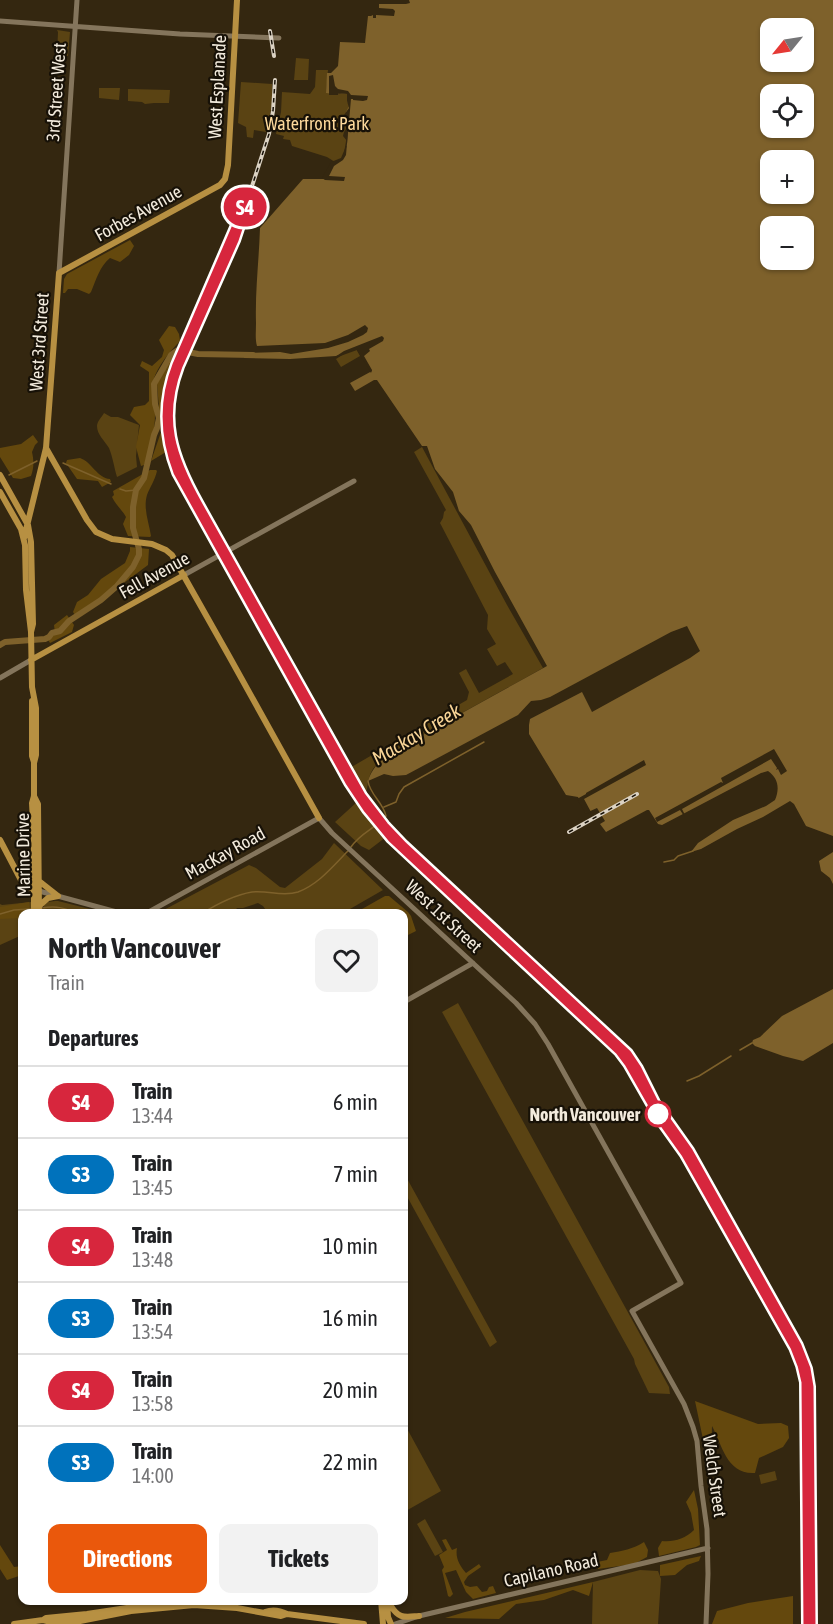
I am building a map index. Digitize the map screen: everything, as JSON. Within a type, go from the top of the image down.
[{"type":"main road","name":"West Esplanade","points":[[226,175],[237,0]]},
{"type":"main road","name":"Forbes Avenue","points":[[59,273],[220,185],[226,175]]},
{"type":"main road","name":"West 3rd Street","points":[[28,525],[46,448],[59,273]]},
{"type":"main road","name":"West 1st Street","points":[[46,448],[92,528],[102,536],[149,543],[170,553],[319,818]]},
{"type":"main road","points":[[0,475],[28,525]]},
{"type":"main road","name":"Marine Drive","points":[[0,492],[24,538],[33,696],[36,708],[36,754],[32,803],[37,909]]},
{"type":"main road","name":"Marine Drive","points":[[24,538],[28,525]]},
{"type":"main road","name":"Marine Drive","points":[[28,525],[31,542],[33,624],[30,632]]},
{"type":"main road","name":"Fell Avenue","points":[[31,660],[184,575]]},
{"type":"main road","points":[[0,840],[24,883],[58,896]]},
{"type":"main road","points":[[39,909],[48,898],[58,896]]},
{"type":"main road","points":[[43,1620],[146,1605]]},
{"type":"main road","points":[[154,1609],[164,1605]]},
{"type":"main road","points":[[14,1624],[43,1620],[80,1621],[194,1605],[267,1611],[281,1616],[286,1614],[364,1624]]},
{"type":"main road","points":[[381,1605],[383,1624]]},
{"type":"main road","points":[[390,1605],[395,1624]]},
{"type":"main road","points":[[391,1605],[399,1616],[418,1616]]},
{"type":"street","points":[[76,26],[77,0]]},
{"type":"street","points":[[0,21],[279,38]]},
{"type":"street","name":"3rd Street West","points":[[66,160],[76,26]]},
{"type":"street","name":"West 3rd Street","points":[[59,273],[66,160]]},
{"type":"street","name":"Fell Avenue","points":[[184,575],[354,481]]},
{"type":"street","name":"Fell Avenue","points":[[0,678],[31,660]]},
{"type":"street","name":"West 1st Street","points":[[319,818],[332,833],[525,1012],[542,1033],[681,1282],[632,1311]]},
{"type":"street","name":"MacKay Road","points":[[154,909],[319,818]]},
{"type":"street","points":[[37,887],[58,896],[106,909]]},
{"type":"street","points":[[408,1000],[473,963]]},
{"type":"street","name":"Welch Street","points":[[632,1311],[684,1404],[693,1427],[707,1529],[706,1624]]},
{"type":"street","name":"Capilano Road","points":[[395,1624],[418,1616],[708,1548]]},
{"type":"green space","points":[[57,30],[70,32],[68,56],[57,55]]},
{"type":"green space","points":[[296,58],[309,59],[308,80],[294,80]]},
{"type":"green space","name":"Waterfront Park","points":[[316,70],[328,70],[326,93],[347,94],[348,126],[343,158],[335,162],[327,157],[292,146],[290,140],[283,139],[284,136],[276,134],[281,112],[282,92],[310,94],[315,87]]},
{"type":"green space","points":[[241,82],[272,84],[272,105],[266,132],[254,130],[253,138],[247,137],[246,127],[238,123]]},
{"type":"green space","points":[[99,88],[120,88],[119,100],[99,98]]},
{"type":"green space","points":[[128,89],[170,90],[169,103],[145,104],[128,101]]},
{"type":"green space","points":[[355,347],[360,356],[341,367],[336,359]]},
{"type":"green space","points":[[104,413],[139,425],[137,467],[117,477],[112,455],[97,429],[98,422]]},
{"type":"green space","points":[[422,447],[543,668],[388,754],[372,771],[363,797],[348,769],[467,700],[469,692],[459,673],[466,669],[479,693],[513,674],[505,662],[497,666],[487,649],[496,644],[487,629],[488,615],[440,523],[446,510],[414,452]]},
{"type":"green space","points":[[357,802],[386,837],[369,850],[361,846],[335,822]]},
{"type":"green space","points":[[334,843],[383,890],[350,909],[265,909],[258,903],[236,909],[166,909],[249,865],[280,887],[285,888],[322,859]]},
{"type":"green space","points":[[58,901],[90,909],[44,909],[48,902]]},
{"type":"green space","points":[[31,902],[32,909],[18,909],[18,937],[0,945],[0,904]]},
{"type":"green space","points":[[458,1003],[669,1387],[670,1394],[649,1393],[634,1359],[442,1012]]},
{"type":"green space","points":[[408,1180],[497,1342],[490,1347],[408,1198]]},
{"type":"green space","points":[[408,1430],[441,1491],[408,1510]]},
{"type":"green space","points":[[775,1471],[777,1480],[761,1484],[759,1475]]},
{"type":"green space","points":[[425,1519],[443,1552],[435,1556],[417,1524]]},
{"type":"green space","points":[[640,1570],[658,1571],[661,1579],[658,1624],[592,1624],[593,1582]]},
{"type":"shaded area","points":[[409,0],[833,0],[833,836],[806,826],[790,801],[701,849],[691,852],[698,843],[733,820],[775,800],[777,784],[768,771],[662,825],[658,824],[647,810],[606,832],[600,824],[605,821],[597,808],[586,813],[578,797],[566,795],[529,734],[530,719],[582,692],[592,712],[690,658],[700,651],[687,626],[671,632],[550,697],[531,701],[518,715],[406,775],[384,774],[368,781],[376,766],[388,754],[547,666],[471,525],[459,511],[453,492],[435,469],[427,446],[422,446],[377,380],[355,391],[350,383],[372,371],[357,348],[336,356],[290,359],[244,358],[248,353],[291,354],[328,348],[348,342],[367,332],[368,328],[365,325],[348,335],[325,343],[257,346],[256,299],[260,228],[303,179],[324,179],[332,163],[344,156],[348,126],[346,112],[349,106],[347,94],[326,93],[327,73],[331,73],[338,66],[340,42],[365,43],[368,16],[373,15],[373,18],[376,18],[376,15],[394,16],[393,9],[379,8],[379,4],[410,3]]},
{"type":"shaded area","points":[[130,240],[134,246],[129,255],[120,262],[110,258],[101,269],[89,294],[77,289],[68,289],[63,293],[64,279],[67,274]]},
{"type":"shaded area","points":[[169,326],[175,327],[180,341],[161,364],[153,381],[155,414],[153,434],[151,447],[144,465],[141,466],[136,447],[140,425],[130,415],[134,407],[145,405],[149,401],[149,372],[140,366],[142,361],[152,366],[162,357],[164,350],[159,340]]},
{"type":"shaded area","points":[[177,353],[167,380],[163,407],[166,452],[151,461],[161,432],[157,384],[171,358]]},
{"type":"shaded area","points":[[33,435],[38,442],[32,452],[31,476],[21,479],[13,478],[0,457],[0,448],[21,444]]},
{"type":"shaded area","points":[[80,458],[111,482],[102,487],[98,481],[77,479],[66,463],[67,460]]},
{"type":"shaded area","points":[[150,470],[157,471],[146,500],[151,536],[128,536],[123,524],[126,517],[112,497],[113,491]]},
{"type":"shaded area","points":[[130,547],[149,549],[148,565],[77,618],[73,612],[77,602],[88,595],[101,579],[125,563]]},
{"type":"shaded area","points":[[67,615],[74,625],[72,632],[50,643],[47,638],[55,633],[54,625]]},
{"type":"shaded area","points":[[833,852],[833,884],[830,878],[821,871],[819,861]]},
{"type":"shaded area","points":[[389,896],[404,909],[362,909]]},
{"type":"shaded area","points":[[29,902],[30,909],[18,909],[18,918],[0,919],[0,907]]},
{"type":"shaded area","points":[[408,912],[411,916],[416,931],[408,935]]},
{"type":"shaded area","points":[[833,989],[833,1043],[803,1061],[783,1056],[752,1043],[782,1016]]},
{"type":"shaded area","points":[[695,1401],[758,1424],[781,1423],[788,1426],[789,1438],[783,1447],[759,1458],[755,1473],[746,1472],[732,1464],[712,1426],[711,1462],[704,1444]]},
{"type":"shaded area","points":[[694,1490],[698,1509],[700,1545],[659,1556],[658,1548],[662,1541],[679,1539],[694,1530],[686,1502]]},
{"type":"shaded area","points":[[446,1539],[452,1550],[457,1548],[458,1562],[466,1573],[479,1564],[481,1567],[468,1576],[464,1582],[465,1585],[477,1586],[482,1592],[493,1586],[496,1593],[473,1599],[466,1592],[456,1570],[445,1573],[453,1594],[448,1596],[442,1570],[444,1567],[439,1555],[447,1550],[442,1540]]},
{"type":"shaded area","points":[[644,1542],[648,1550],[647,1557],[634,1564],[598,1569],[597,1562],[607,1560],[610,1553],[632,1548]]},
{"type":"shaded area","points":[[0,1545],[14,1567],[18,1566],[18,1576],[7,1580],[0,1569]]},
{"type":"shaded area","points":[[701,1556],[699,1561],[687,1565],[675,1575],[660,1576],[660,1565]]},
{"type":"shaded area","points":[[593,1582],[589,1596],[573,1590],[544,1600],[516,1604],[499,1619],[445,1618],[465,1612]]},
{"type":"shaded area","points":[[793,1596],[793,1624],[712,1624],[717,1611],[748,1603]]},
{"type":"pier","points":[[333,75],[335,86],[338,89],[348,91],[351,95],[368,96],[367,100],[363,101],[351,99],[347,144],[343,136],[348,126],[344,115],[349,108],[347,94],[329,95],[329,76]]},
{"type":"pier","points":[[347,144],[346,155],[334,166],[329,176],[345,177],[344,181],[322,178],[331,162],[341,158]]},
{"type":"pier","points":[[382,336],[383,341],[369,349],[370,351],[364,356],[372,370],[371,373],[357,350],[332,359],[344,351]]},
{"type":"pier","points":[[774,749],[787,771],[781,775],[771,759],[682,809],[684,816],[680,810],[657,822],[655,818],[721,782],[723,783],[721,778]]},
{"type":"pier","points":[[644,760],[646,765],[584,799],[591,812],[586,814],[577,799]]},
{"type":"waterway","points":[[0,645],[5,642],[45,639],[52,633],[60,631],[69,621],[101,600],[117,586],[133,567],[139,555],[133,528],[133,507],[136,490],[144,478],[159,418],[155,404],[154,384],[171,355],[178,350],[198,354],[253,355]]},
{"type":"waterway","points":[[9,475],[37,461]]},
{"type":"waterway","points":[[63,463],[111,484]]},
{"type":"waterway","points":[[120,489],[136,490]]},
{"type":"waterway","points":[[384,807],[396,802],[404,787],[484,742]]},
{"type":"waterway","name":"Mackay Creek","points":[[351,847],[386,816],[368,781]]},
{"type":"waterway","name":"Mackay Creek","points":[[210,909],[245,893],[286,894],[306,889],[348,851]]},
{"type":"waterway","points":[[664,862],[693,851]]},
{"type":"waterway","name":"Mackay Creek","points":[[42,908],[64,909]]},
{"type":"waterway","name":"Mackay Creek","points":[[0,914],[18,910]]},
{"type":"waterway","points":[[740,1050],[752,1043]]},
{"type":"waterway","points":[[687,1081],[731,1056]]},
{"type":"railway","points":[[270,31],[274,56]]},
{"type":"railway","points":[[275,80],[269,134],[239,226],[178,366],[172,387],[169,429],[177,465],[197,507],[366,802],[403,846],[627,1054],[654,1103],[688,1151],[797,1346],[806,1369],[809,1387],[811,1624]]},
{"type":"railway","points":[[569,832],[637,794]]},
{"type":"train","name":"S4","points":[[808,1624],[806,1382],[795,1347],[686,1154],[661,1119],[620,1051],[392,838],[363,803],[188,492],[172,458],[167,434],[166,406],[171,381],[245,207],[237,233],[172,384],[168,421],[170,440],[177,463],[198,505],[361,796],[403,846],[633,1061],[654,1103],[688,1151],[797,1346],[806,1369],[809,1387],[811,1624]]},
{"type":"place","name":"North Vancouver","points":[[658,1114]]}]
